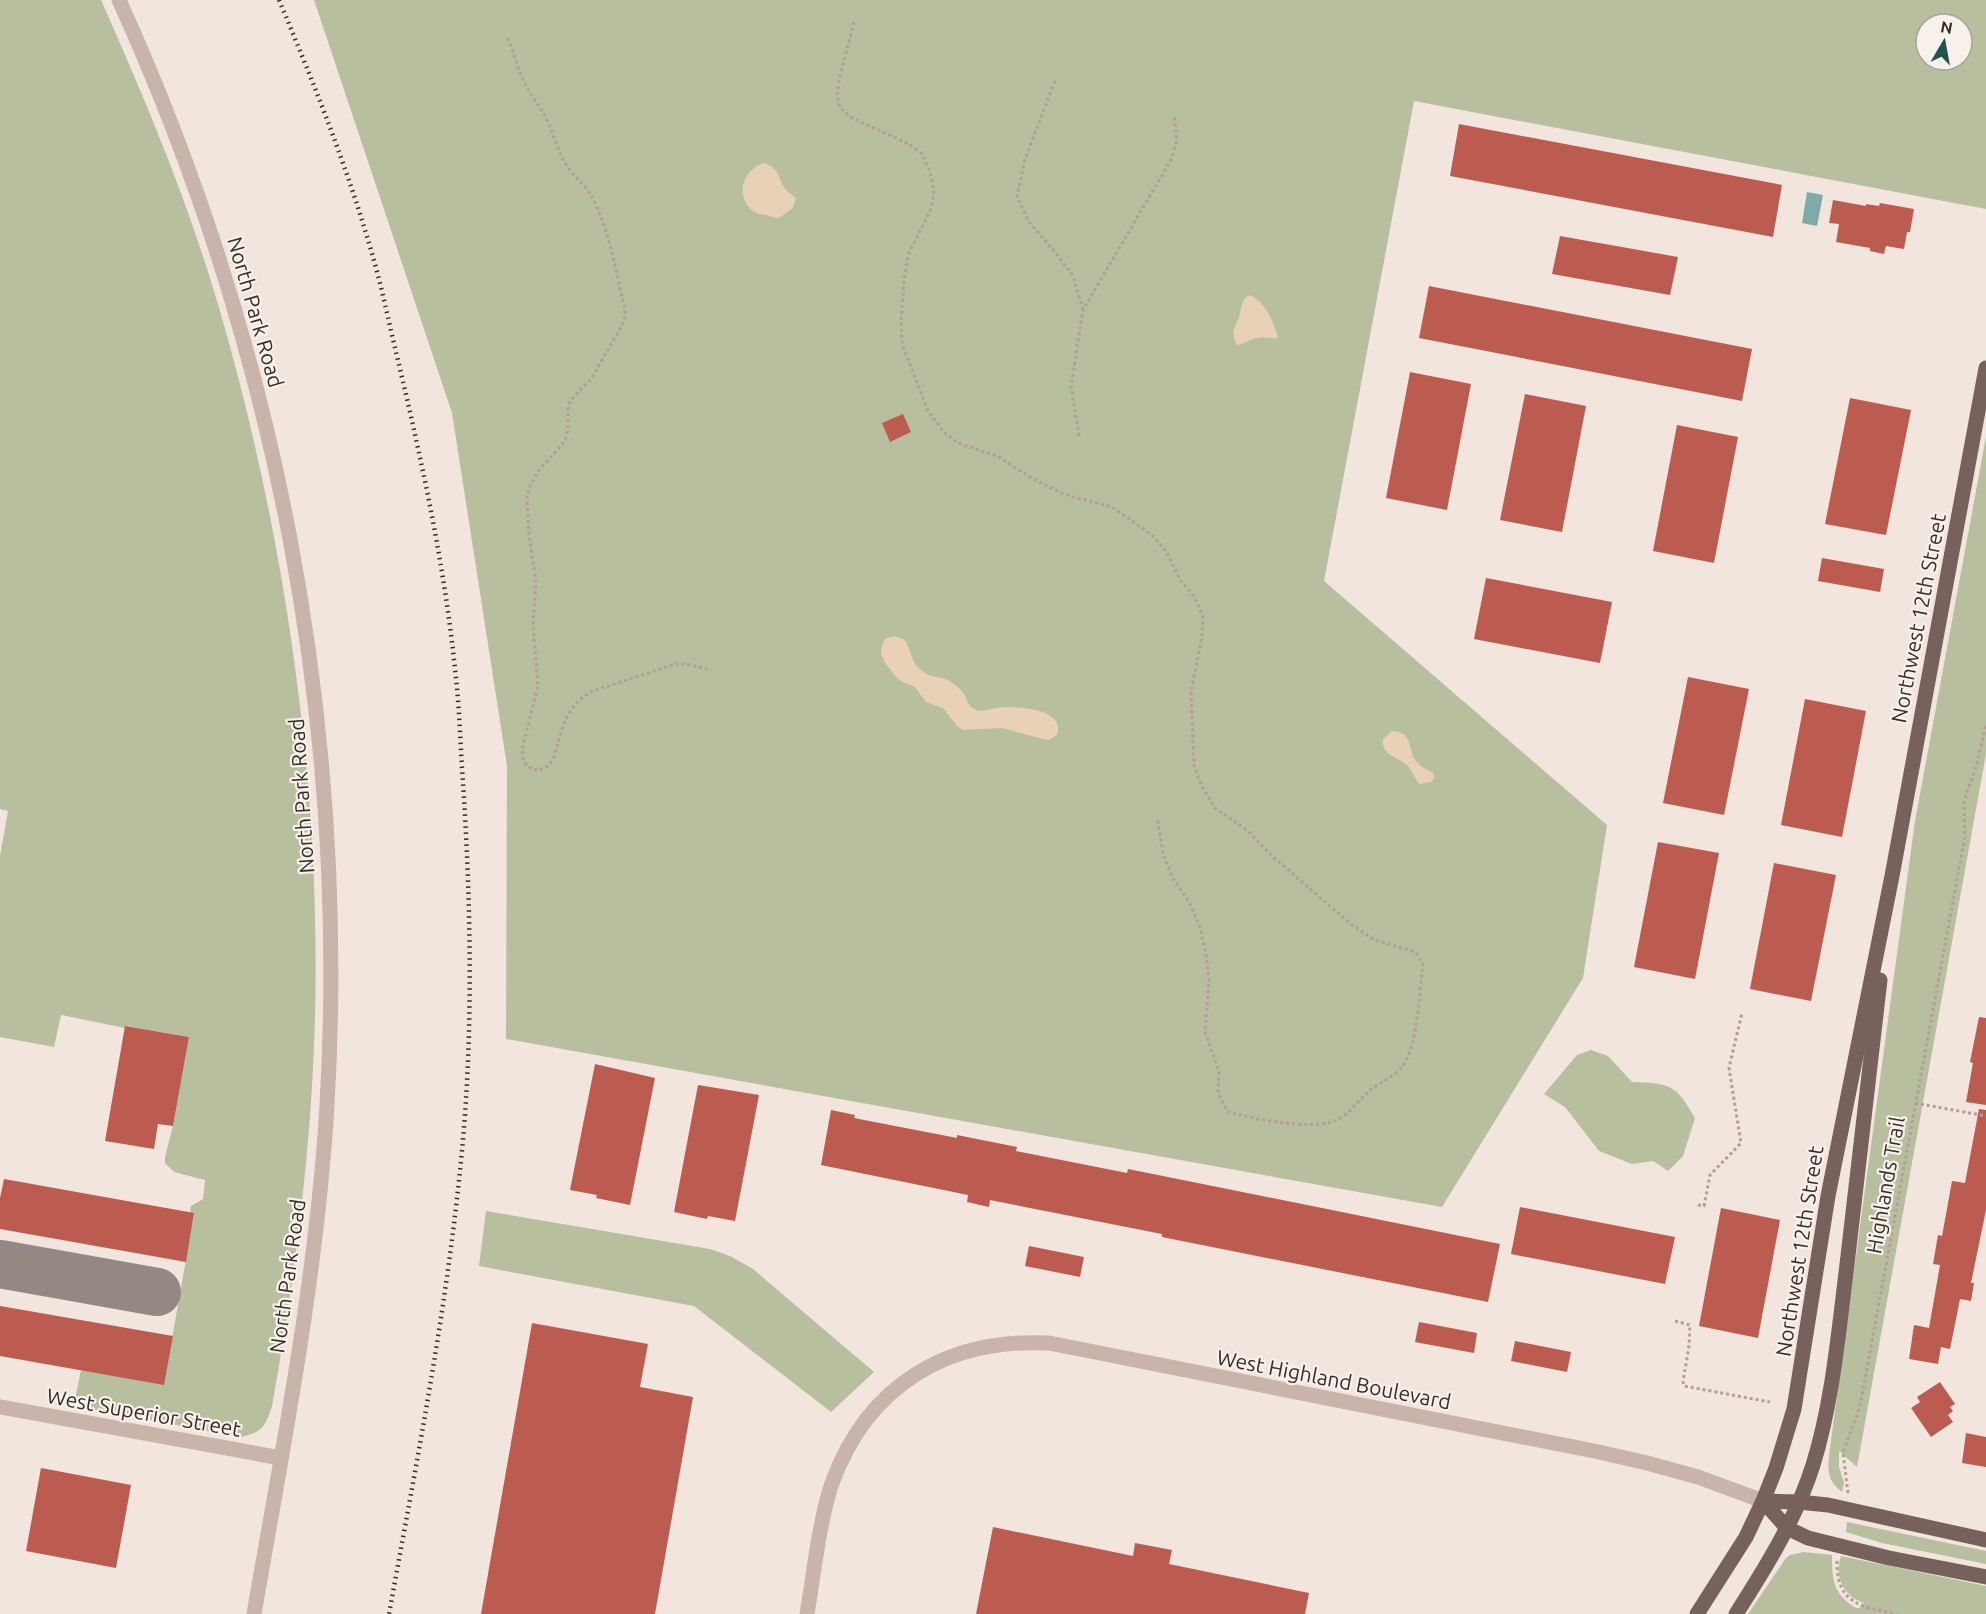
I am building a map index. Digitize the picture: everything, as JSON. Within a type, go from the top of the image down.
[{"type":"main road","name":"Northwest 12th Street","points":[[1697,1614],[1746,1537],[1763,1501],[1776,1468],[1794,1408],[1828,1196],[1892,876],[1986,368]]},
{"type":"main road","name":"Northwest 12th Street","points":[[1736,1614],[1787,1528],[1799,1502],[1813,1465],[1823,1424],[1837,1343],[1892,876]]},
{"type":"main road","name":"West Highland Boulevard","points":[[1763,1501],[1799,1502],[1845,1509],[1986,1540]]},
{"type":"main road","name":"West Highland Boulevard","points":[[1763,1501],[1787,1528],[1808,1538],[1889,1558],[1986,1577]]},
{"type":"street","name":"North Park Road","points":[[119,0],[166,110],[195,188],[227,280],[250,362],[270,440],[302,605],[315,692],[325,799],[330,998],[327,1105],[314,1251],[254,1614]]},
{"type":"street","name":"West Highland Boulevard","points":[[807,1614],[831,1486],[840,1463],[870,1416],[912,1375],[944,1358],[965,1351],[1023,1342],[1050,1343],[1638,1461],[1698,1477],[1763,1501]]},
{"type":"street","name":"West Superior Street","points":[[0,1407],[281,1458]]},
{"type":"path","points":[[854,22],[839,80],[837,96],[840,108],[852,118],[909,144],[921,153],[930,171],[934,193],[930,211],[908,255],[901,322],[902,344],[928,411],[944,432],[958,443],[997,456],[1063,494],[1112,507],[1159,542],[1180,580],[1195,598],[1203,618],[1203,636],[1191,692],[1194,765],[1202,787],[1215,808],[1248,831],[1272,856],[1352,925],[1375,940],[1414,952],[1423,964],[1414,1035],[1407,1061],[1392,1077],[1371,1090],[1339,1119],[1319,1125],[1245,1117],[1227,1111],[1218,1093],[1219,1072],[1204,1032],[1209,981],[1206,953],[1199,924],[1189,902],[1172,877],[1157,817]]},
{"type":"path","points":[[508,38],[524,81],[548,122],[561,155],[568,167],[588,188],[596,204],[609,242],[625,309],[621,327],[591,380],[570,401],[565,441],[540,469],[527,496],[529,535],[536,580],[533,633],[538,686],[522,750],[524,762],[533,770],[544,769],[549,765],[553,760],[567,714],[579,700],[590,693],[675,664],[687,664],[711,670]]},
{"type":"path","points":[[1055,81],[1024,159],[1017,197],[1029,222],[1073,276],[1083,310]]},
{"type":"path","points":[[1080,436],[1071,386],[1083,310],[1172,159],[1177,139],[1174,115]]},
{"type":"path","name":"Highlands Trail","points":[[1845,1509],[1848,1492],[1843,1453],[1860,1406],[1965,836],[1964,801],[1977,764],[1986,724]]},
{"type":"path","points":[[1698,1205],[1704,1206],[1710,1175],[1742,1143],[1729,1068],[1742,1013]]},
{"type":"path","points":[[1915,1103],[1986,1116]]},
{"type":"path","points":[[1675,1321],[1690,1325],[1684,1386],[1770,1402]]},
{"type":"path","points":[[1838,1546],[1836,1572],[1842,1590],[1848,1597],[1867,1608],[1897,1614]]},
{"type":"green space","points":[[0,0],[101,0],[166,153],[208,271],[244,400],[265,491],[282,583],[307,769],[313,862],[316,955],[312,1092],[299,1228],[272,1406],[262,1428],[240,1437],[81,1407],[75,1400],[81,1370],[164,1384],[194,1214],[190,1213],[191,1206],[203,1199],[205,1180],[174,1172],[165,1163],[189,1037],[126,1026],[125,1028],[61,1015],[54,1047],[0,1037],[0,856],[8,811],[0,809]]},
{"type":"green space","points":[[314,0],[1986,0],[1986,209],[1414,101],[1324,581],[1607,825],[1583,978],[1442,1207],[506,1039],[507,766],[452,413]]},
{"type":"green space","points":[[1986,437],[1986,754],[1857,1467],[1839,1451],[1839,1467],[1844,1483],[1842,1492],[1830,1478],[1828,1467],[1830,1448],[1915,821]]},
{"type":"green space","points":[[1591,1050],[1608,1056],[1632,1082],[1664,1085],[1677,1092],[1683,1099],[1695,1118],[1683,1156],[1668,1171],[1653,1161],[1632,1164],[1599,1151],[1565,1107],[1544,1094],[1577,1055]]},
{"type":"green space","points":[[486,1211],[710,1249],[730,1256],[753,1269],[874,1372],[831,1412],[694,1306],[479,1266]]},
{"type":"green space","points":[[1847,1522],[1986,1551],[1986,1564],[1882,1543],[1846,1532]]},
{"type":"green space","points":[[1804,1552],[1832,1555],[1835,1586],[1848,1603],[1856,1608],[1864,1603],[1851,1596],[1842,1585],[1839,1571],[1841,1556],[1986,1586],[1986,1614],[1748,1614],[1786,1558]]},
{"type":"sand","points":[[764,163],[775,169],[785,189],[796,198],[793,208],[779,218],[754,212],[744,198],[746,177],[757,166]]},
{"type":"sand","points":[[1249,295],[1264,307],[1278,338],[1260,337],[1237,345],[1234,331],[1243,302]]},
{"type":"sand","points":[[894,636],[906,642],[914,662],[921,670],[955,685],[963,692],[969,705],[974,709],[982,711],[1014,707],[1037,710],[1054,719],[1058,726],[1057,735],[1048,740],[1002,728],[963,730],[943,708],[926,702],[914,686],[902,682],[886,664],[881,654],[882,645],[885,639]]},
{"type":"sand","points":[[1392,731],[1404,734],[1414,758],[1433,773],[1434,778],[1431,782],[1419,784],[1405,763],[1388,753],[1383,745],[1383,739]]},
{"type":"water","points":[[1807,192],[1823,195],[1817,226],[1802,223]]},
{"type":"building","points":[[1459,124],[1782,185],[1773,237],[1450,176]]},
{"type":"building","points":[[1833,200],[1866,206],[1866,204],[1879,206],[1880,203],[1914,209],[1904,249],[1886,246],[1884,254],[1870,251],[1870,248],[1836,242],[1839,224],[1829,223]]},
{"type":"building","points":[[1560,236],[1678,257],[1670,295],[1552,274]]},
{"type":"building","points":[[1429,286],[1752,349],[1742,401],[1419,338]]},
{"type":"building","points":[[1410,372],[1471,384],[1447,510],[1386,498]]},
{"type":"building","points":[[1525,394],[1586,406],[1562,532],[1500,520]]},
{"type":"building","points":[[1850,398],[1911,410],[1886,535],[1825,524]]},
{"type":"building","points":[[903,414],[911,432],[890,442],[882,423]]},
{"type":"building","points":[[1677,425],[1738,437],[1714,563],[1653,551]]},
{"type":"building","points":[[1822,558],[1884,569],[1880,592],[1818,581]]},
{"type":"building","points":[[1486,578],[1612,602],[1600,663],[1474,639]]},
{"type":"building","points":[[1688,677],[1749,689],[1724,815],[1663,803]]},
{"type":"building","points":[[1805,699],[1866,711],[1842,837],[1781,825]]},
{"type":"building","points":[[1658,842],[1719,853],[1695,979],[1634,967]]},
{"type":"building","points":[[1774,863],[1836,875],[1811,1001],[1750,989]]},
{"type":"building","points":[[1979,1017],[1986,1018],[1986,1105],[1966,1102],[1973,1063],[1970,1062]]},
{"type":"building","points":[[125,1026],[189,1037],[173,1126],[158,1124],[154,1149],[105,1141]]},
{"type":"building","points":[[595,1064],[655,1078],[630,1205],[570,1190]]},
{"type":"building","points":[[698,1085],[759,1095],[735,1221],[708,1216],[707,1219],[674,1212]]},
{"type":"building","points":[[1979,1109],[1986,1110],[1986,1210],[1971,1283],[1974,1283],[1971,1301],[1960,1299],[1950,1349],[1941,1347],[1938,1364],[1909,1359],[1914,1325],[1929,1328],[1940,1265],[1933,1264],[1938,1235],[1942,1236],[1952,1181],[1965,1183]]},
{"type":"building","points":[[831,1110],[855,1115],[854,1118],[1017,1147],[1016,1151],[1127,1173],[1128,1169],[1500,1244],[1488,1302],[990,1200],[989,1207],[967,1202],[968,1195],[821,1165]]},
{"type":"building","points":[[4,1179],[194,1213],[186,1262],[0,1229],[0,1198]]},
{"type":"building","points":[[1520,1207],[1675,1237],[1665,1284],[1511,1254]]},
{"type":"building","points":[[1721,1208],[1780,1220],[1758,1338],[1699,1326]]},
{"type":"building","points":[[1029,1246],[1084,1257],[1080,1277],[1025,1266]]},
{"type":"building","points":[[0,1306],[173,1336],[164,1385],[0,1356]]},
{"type":"building","points":[[1419,1322],[1477,1333],[1474,1353],[1415,1342]]},
{"type":"building","points":[[532,1323],[648,1344],[640,1387],[693,1397],[655,1614],[481,1614]]},
{"type":"building","points":[[1515,1341],[1571,1352],[1567,1372],[1511,1361]]},
{"type":"building","points":[[1940,1382],[1955,1404],[1950,1407],[1953,1411],[1948,1415],[1953,1422],[1931,1437],[1911,1408],[1920,1402],[1917,1397]]},
{"type":"building","points":[[1966,1433],[1986,1437],[1986,1467],[1962,1463]]},
{"type":"building","points":[[41,1468],[131,1485],[116,1568],[26,1551]]},
{"type":"building","points":[[993,1527],[1133,1556],[1135,1543],[1172,1550],[1169,1564],[1309,1593],[1305,1614],[976,1614]]},
{"type":"taxiway","points":[[0,1264],[157,1292]]},
{"type":"railway","points":[[279,0],[343,164],[378,275],[431,510],[445,589],[458,706],[470,942],[465,1115],[443,1303],[389,1614]]}]
